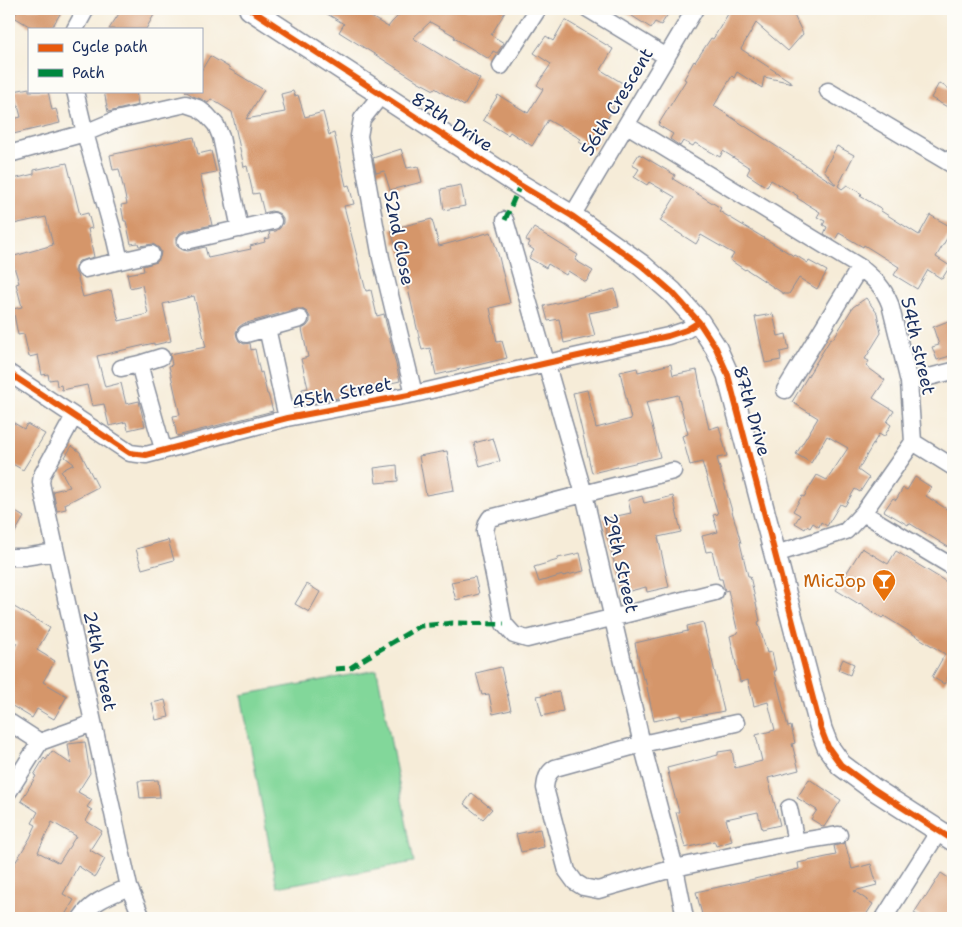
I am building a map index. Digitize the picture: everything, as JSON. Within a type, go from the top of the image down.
[{"type":"street","points":[[76,28],[86,9]]},
{"type":"street","name":"87th Drive","points":[[250,9],[520,185],[572,216],[641,265],[672,292],[699,322],[716,348],[728,375],[821,729],[828,747],[841,765],[946,836]]},
{"type":"street","points":[[501,66],[538,9]]},
{"type":"street","points":[[588,9],[667,57]]},
{"type":"street","name":"56th Crescent","points":[[572,216],[695,9]]},
{"type":"street","points":[[828,91],[953,165]]},
{"type":"street","points":[[75,92],[120,261]]},
{"type":"street","name":"52nd Close","points":[[381,94],[362,119],[359,136],[381,258],[414,394]]},
{"type":"street","points":[[9,154],[85,133],[116,120],[186,104],[198,108],[216,125],[221,137],[240,229]]},
{"type":"street","name":"54th street","points":[[627,125],[860,267],[879,283],[890,304],[910,382],[913,442]]},
{"type":"street","name":"29th Street","points":[[505,220],[584,494],[642,744],[675,868],[685,918]]},
{"type":"street","points":[[186,242],[274,221]]},
{"type":"street","points":[[85,269],[151,254]]},
{"type":"street","points":[[785,390],[860,267]]},
{"type":"street","points":[[246,334],[300,319]]},
{"type":"street","name":"45th Street","points":[[9,373],[130,453],[146,454],[287,418],[414,394],[668,336],[686,330],[699,322]]},
{"type":"street","points":[[267,328],[287,418]]},
{"type":"street","points":[[121,368],[161,357]]},
{"type":"street","points":[[139,364],[163,450]]},
{"type":"street","points":[[910,382],[953,371]]},
{"type":"street","name":"24th Street","points":[[74,416],[42,476],[41,482],[129,887],[142,918]]},
{"type":"street","points":[[776,554],[846,531],[864,513],[913,442],[953,467]]},
{"type":"street","points":[[672,471],[490,518],[485,531],[504,624],[514,634],[527,638],[715,592]]},
{"type":"street","points":[[864,513],[953,568]]},
{"type":"street","points":[[9,557],[24,557],[56,552]]},
{"type":"street","points":[[9,722],[40,742]]},
{"type":"street","points":[[9,791],[40,742],[93,723]]},
{"type":"street","points":[[736,723],[642,744],[555,768],[550,772],[546,779],[545,788],[567,872],[575,882],[583,887],[598,890],[675,868],[796,842],[839,835]]},
{"type":"street","points":[[789,808],[796,842]]},
{"type":"street","points":[[884,918],[946,836]]},
{"type":"street","points":[[82,918],[87,910],[96,902],[129,887]]},
{"type":"green space","points":[[377,670],[414,862],[277,887],[241,695]]},
{"type":"building","points":[[18,9],[63,9],[52,28],[32,28],[14,17]]},
{"type":"building","points":[[122,9],[148,9],[155,13],[147,28],[110,28]]},
{"type":"building","points":[[319,9],[358,9],[388,27],[405,9],[507,9],[491,35],[504,43],[497,53],[493,51],[489,59],[430,22],[413,38],[480,79],[464,106],[435,88],[434,90],[419,82],[339,32],[344,24]]},
{"type":"building","points":[[621,9],[663,9],[662,11],[668,14],[661,25],[655,22],[651,28]]},
{"type":"building","points":[[731,9],[776,9],[784,14],[787,9],[791,9],[803,34],[788,51],[756,23],[741,49],[793,83],[764,77],[762,88],[737,72],[734,78],[732,76],[714,106],[836,185],[824,170],[837,146],[854,155],[838,186],[842,189],[847,185],[862,194],[860,196],[919,235],[930,215],[953,228],[936,257],[950,266],[942,279],[928,270],[917,289],[894,275],[899,267],[864,245],[863,247],[839,233],[835,240],[824,234],[827,227],[823,225],[825,221],[817,217],[820,212],[797,198],[798,196],[771,180],[767,187],[747,174],[750,168],[723,151],[720,157],[695,143],[693,146],[683,141],[680,146],[670,139],[673,134],[658,125],[686,80],[684,79],[694,61],[711,38],[713,39]]},
{"type":"building","points":[[565,20],[613,49],[601,70],[624,84],[611,105],[614,107],[598,135],[600,137],[593,150],[579,142],[581,139],[548,120],[532,146],[510,132],[508,135],[483,120],[498,95],[528,113],[543,89],[537,85],[551,64],[534,53],[546,36],[553,41]]},
{"type":"building","points":[[210,56],[264,90],[246,119],[285,112],[281,94],[293,91],[295,96],[298,95],[305,117],[323,112],[329,135],[334,133],[346,186],[349,185],[354,204],[344,206],[366,291],[371,290],[377,316],[384,314],[400,381],[342,394],[343,397],[305,404],[302,389],[308,388],[301,359],[308,357],[302,329],[310,322],[310,317],[307,312],[297,309],[243,324],[236,332],[239,341],[244,344],[250,343],[251,350],[255,349],[260,373],[262,372],[273,411],[177,436],[173,416],[180,415],[169,366],[172,365],[170,354],[206,347],[194,296],[163,304],[171,341],[97,356],[105,387],[121,383],[126,404],[139,401],[145,426],[128,430],[126,422],[109,426],[104,404],[92,406],[87,385],[62,390],[61,385],[57,386],[56,379],[49,380],[48,374],[42,375],[38,355],[29,357],[24,334],[18,335],[13,309],[22,307],[16,284],[19,283],[11,257],[53,245],[46,217],[9,225],[9,180],[34,174],[34,170],[67,163],[80,215],[88,213],[92,228],[88,229],[94,257],[79,261],[75,267],[83,297],[111,290],[119,321],[148,314],[142,285],[130,288],[127,274],[144,271],[143,266],[157,262],[161,252],[153,244],[139,246],[138,243],[131,244],[121,205],[127,204],[119,169],[113,170],[110,155],[194,137],[198,154],[211,151],[216,172],[200,175],[212,225],[180,233],[176,239],[176,244],[183,250],[188,251],[205,247],[208,258],[251,249],[250,246],[265,242],[264,239],[270,238],[269,232],[280,228],[283,218],[280,214],[271,211],[264,213],[259,193],[253,194],[247,166],[244,167],[232,112],[211,99],[208,103],[187,92],[202,92],[202,69]]},
{"type":"building","points":[[939,83],[953,91],[953,110],[931,98]]},
{"type":"building","points":[[28,88],[28,92],[48,92],[52,110],[56,109],[60,123],[9,135],[9,120],[21,117],[14,91]]},
{"type":"building","points":[[104,92],[136,92],[138,105],[108,112]]},
{"type":"building","points":[[401,149],[407,168],[418,166],[422,182],[390,190],[384,171],[376,173],[373,158]]},
{"type":"building","points":[[639,154],[675,175],[673,179],[721,208],[719,211],[794,256],[808,263],[809,261],[827,271],[817,289],[799,278],[789,294],[784,294],[730,260],[734,254],[701,235],[696,244],[660,221],[675,197],[649,182],[647,185],[634,177],[639,169],[632,165]]},
{"type":"building","points":[[461,185],[465,206],[444,210],[441,189]]},
{"type":"building","points":[[432,219],[439,246],[491,232],[510,303],[490,308],[497,342],[502,341],[507,358],[436,375],[430,348],[422,350],[406,280],[408,279],[398,244],[395,245],[391,229]]},
{"type":"building","points":[[534,228],[578,255],[575,260],[593,271],[586,282],[568,271],[566,275],[548,264],[546,268],[529,258],[534,250],[528,246],[530,242],[526,240]]},
{"type":"building","points":[[615,289],[619,307],[589,313],[595,336],[564,343],[559,319],[548,321],[544,306]]},
{"type":"building","points":[[866,298],[877,313],[881,333],[865,359],[869,361],[866,366],[885,380],[873,398],[894,411],[887,422],[891,425],[884,437],[879,434],[858,470],[869,478],[860,492],[855,489],[845,506],[840,504],[827,526],[821,522],[819,527],[813,523],[810,528],[807,526],[805,529],[795,523],[800,515],[793,511],[817,475],[827,480],[848,448],[827,436],[811,463],[796,454],[818,418],[792,402],[831,338],[833,339],[853,307]]},
{"type":"building","points":[[773,314],[778,336],[786,334],[789,350],[780,352],[781,360],[765,363],[755,317]]},
{"type":"building","points":[[953,319],[953,355],[937,360],[932,347],[939,345],[933,327]]},
{"type":"building","points":[[671,364],[673,375],[697,370],[709,429],[719,426],[727,456],[717,458],[741,543],[748,576],[750,576],[760,621],[758,622],[767,653],[772,652],[776,671],[774,671],[788,727],[791,726],[795,743],[792,744],[799,770],[768,778],[780,825],[762,829],[758,812],[726,819],[732,841],[716,846],[714,841],[685,848],[676,812],[679,812],[667,768],[718,755],[718,752],[732,750],[735,768],[762,761],[756,735],[775,730],[768,702],[754,706],[748,680],[740,682],[730,636],[738,633],[728,590],[725,591],[722,579],[719,579],[712,551],[706,552],[702,536],[718,532],[713,515],[718,514],[702,462],[690,465],[682,436],[688,434],[678,395],[646,402],[660,457],[592,473],[573,393],[587,390],[596,428],[631,419],[620,372],[637,368],[638,372]]},
{"type":"building","points":[[9,420],[24,429],[27,424],[45,434],[23,470],[9,462]]},
{"type":"building","points":[[493,438],[500,461],[480,467],[474,443]]},
{"type":"building","points":[[72,446],[80,452],[98,487],[65,504],[66,509],[57,511],[53,491],[70,487],[61,471],[74,464],[65,457]]},
{"type":"building","points":[[447,451],[454,490],[426,495],[419,456]]},
{"type":"building","points":[[397,465],[398,481],[376,483],[374,468]]},
{"type":"building","points":[[915,477],[931,487],[926,496],[953,513],[953,550],[909,523],[908,525],[884,511],[893,498],[896,500],[903,488],[907,490]]},
{"type":"building","points":[[642,496],[644,503],[673,496],[681,532],[658,537],[669,587],[647,592],[646,587],[622,593],[603,519],[631,513],[628,500]]},
{"type":"building","points":[[9,508],[24,517],[9,543]]},
{"type":"building","points":[[168,540],[174,560],[142,569],[136,549]]},
{"type":"building","points":[[862,548],[888,564],[896,551],[953,586],[953,669],[944,684],[932,677],[945,654],[884,616],[882,618],[836,590]]},
{"type":"building","points":[[580,553],[584,571],[539,582],[534,567],[558,560],[558,558]]},
{"type":"building","points":[[475,577],[479,594],[456,600],[451,582]]},
{"type":"building","points":[[307,584],[320,592],[309,612],[295,604]]},
{"type":"building","points":[[9,604],[50,628],[37,650],[55,661],[43,682],[67,696],[54,719],[37,709],[32,718],[9,704],[9,657],[17,643],[9,639]]},
{"type":"building","points":[[703,622],[724,711],[682,719],[681,715],[654,721],[635,643],[688,631],[687,626]]},
{"type":"building","points":[[843,659],[854,664],[850,675],[838,670]]},
{"type":"building","points":[[501,667],[511,710],[493,714],[489,694],[482,695],[476,673]]},
{"type":"building","points":[[559,692],[563,711],[542,716],[537,696]]},
{"type":"building","points":[[165,700],[169,717],[156,720],[152,703]]},
{"type":"building","points":[[85,742],[90,773],[78,792],[92,800],[87,807],[92,810],[86,821],[102,831],[90,850],[105,859],[95,877],[78,866],[63,894],[74,900],[63,918],[9,918],[9,873],[30,838],[36,825],[32,823],[38,812],[21,801],[44,758],[46,760],[52,751],[71,764],[68,744]],"holes":[[[52,822],[76,836],[59,863],[38,852]]]},
{"type":"building","points":[[809,779],[841,800],[824,827],[811,819],[817,810],[797,798]]},
{"type":"building","points":[[158,780],[160,797],[140,798],[138,781]]},
{"type":"building","points":[[472,793],[492,809],[483,819],[464,804]]},
{"type":"building","points":[[540,829],[544,847],[521,852],[516,834]]},
{"type":"building","points":[[845,843],[852,869],[871,864],[877,885],[854,891],[873,904],[864,918],[703,918],[696,892],[799,869],[798,863],[836,855],[834,846]]},
{"type":"building","points":[[941,873],[953,881],[953,918],[922,918],[914,913]]},
{"type":"marked path","points":[[505,220],[520,185]]},
{"type":"marked path","points":[[335,669],[350,668],[420,626],[453,623],[504,624]]},
{"type":"cycle path","points":[[250,9],[520,185],[572,216],[641,265],[672,292],[699,322],[716,348],[728,375],[821,729],[828,747],[841,765],[872,788],[953,840]]},
{"type":"cycle path","points":[[9,373],[130,453],[146,455],[287,418],[414,394],[668,336],[686,330],[699,322]]},
{"type":"place","name":"MicJop","points":[[884,602]]}]
